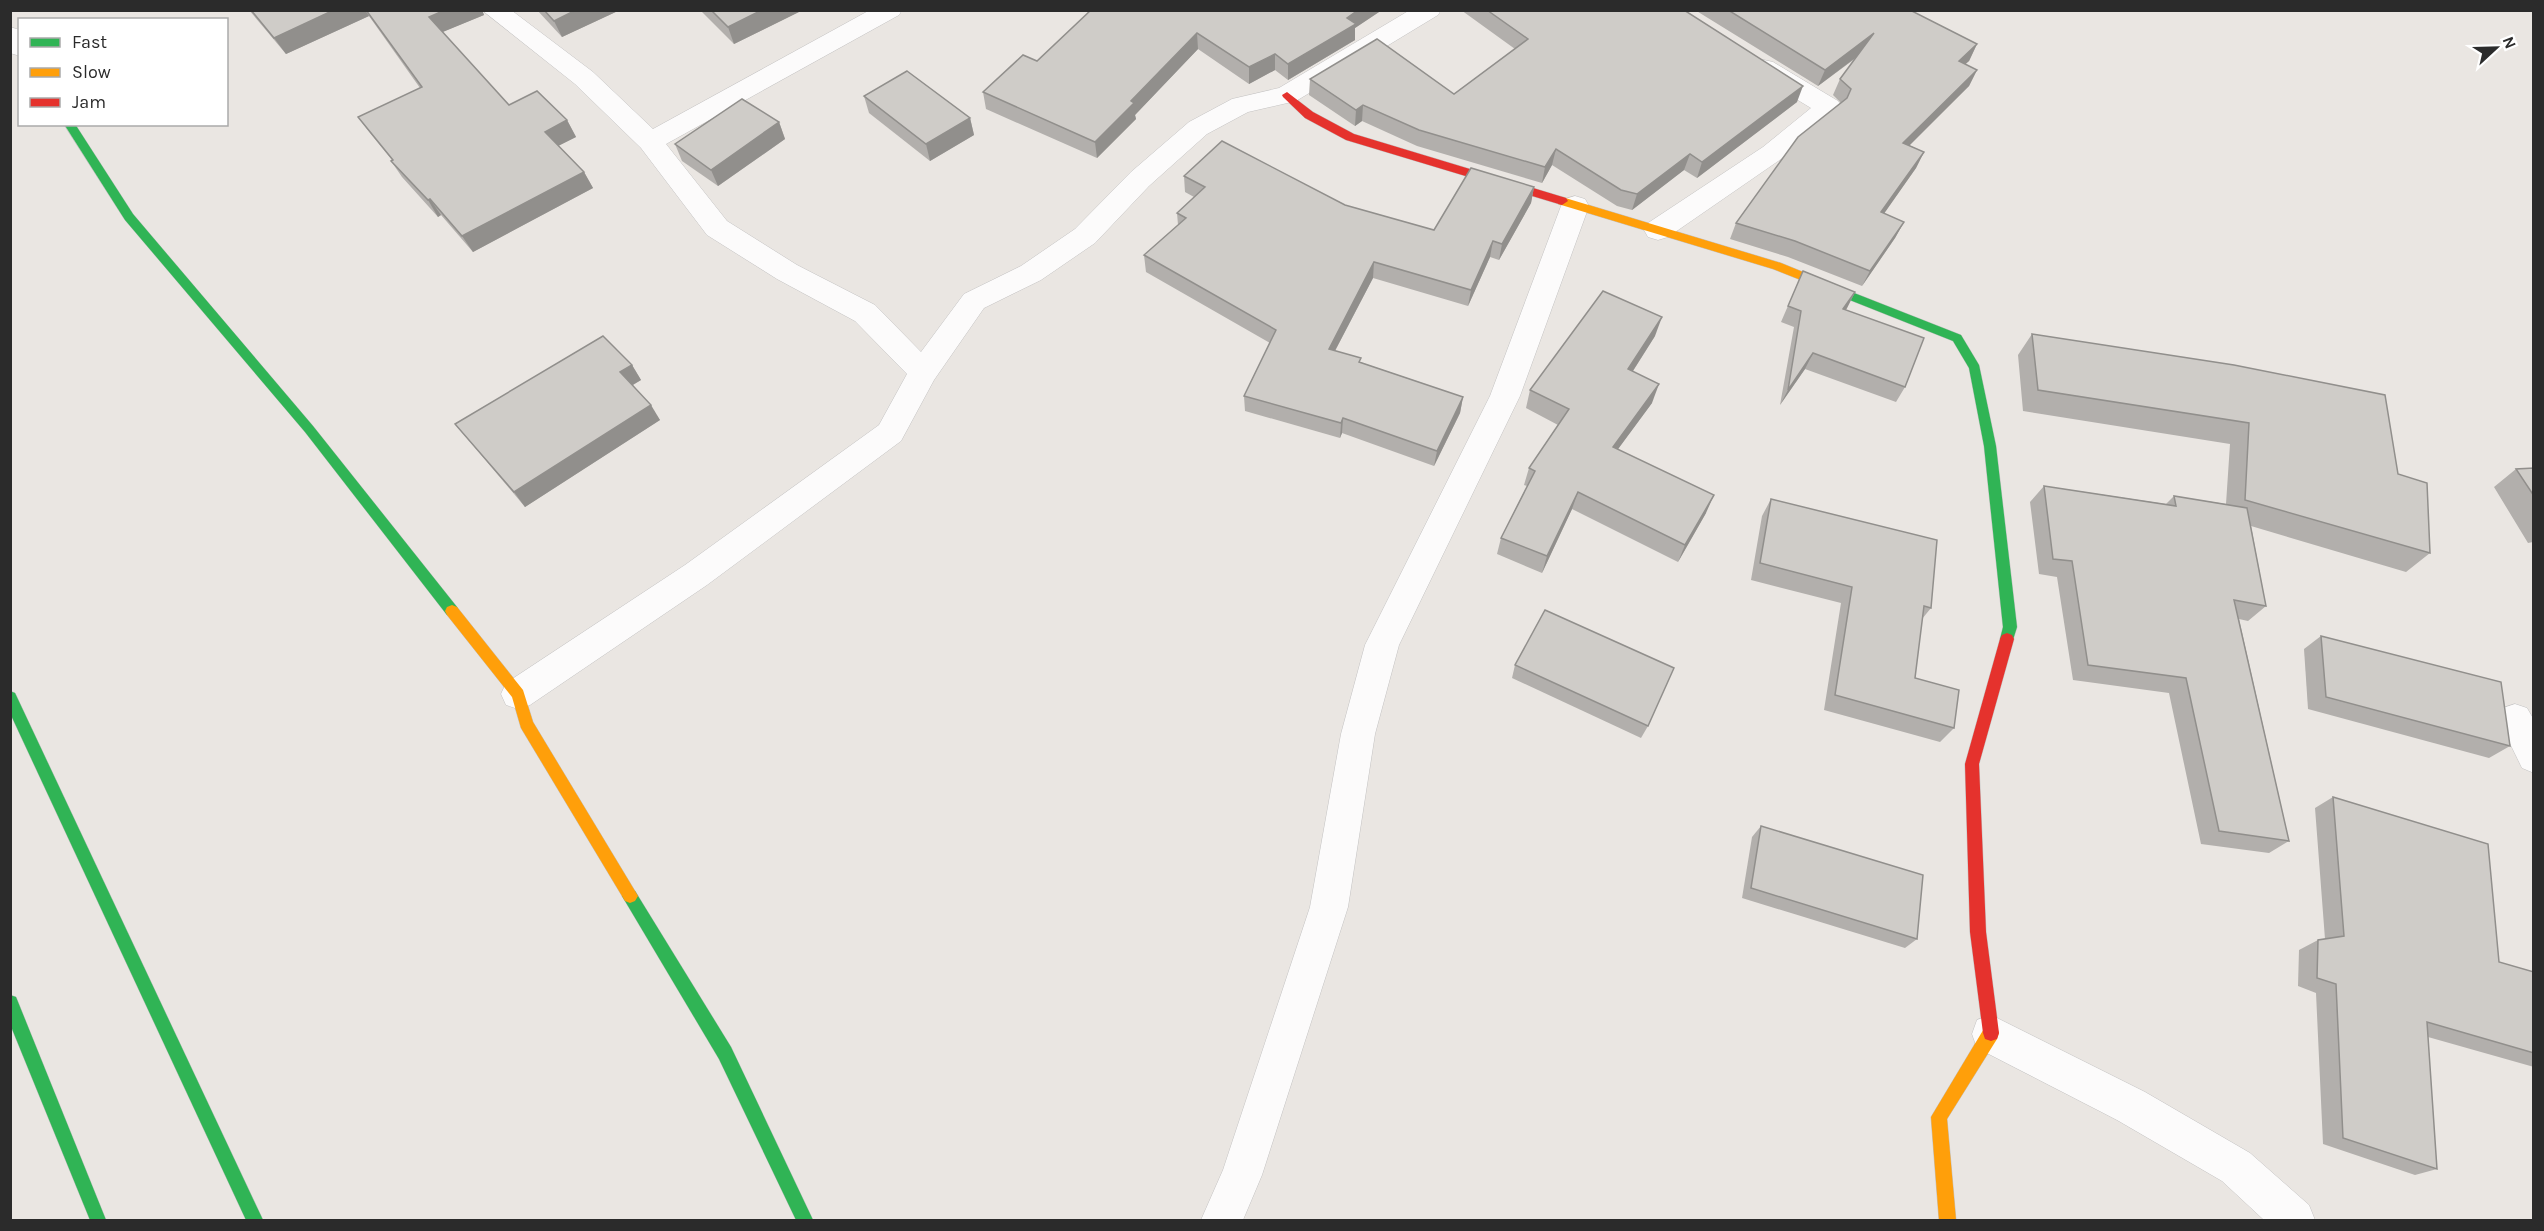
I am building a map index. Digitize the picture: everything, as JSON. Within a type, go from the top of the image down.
[{"type":"main road","points":[[1287,95],[1309,115],[1350,137],[1778,266],[1957,338],[1975,368],[1990,446],[2010,627],[1972,764],[1978,932],[1991,1034],[1939,1117],[1947,1221]]},
{"type":"main road","points":[[70,126],[129,217],[309,429],[518,694],[525,724],[725,1053],[805,1221]]},
{"type":"main road","points":[[10,697],[255,1221]]},
{"type":"main road","points":[[10,1003],[98,1221]]},
{"type":"street","points":[[494,10],[584,78],[650,142],[717,228],[787,272],[865,313],[923,372]]},
{"type":"street","points":[[650,142],[890,10]]},
{"type":"street","points":[[518,694],[696,575],[890,433],[923,372],[974,301],[1031,273],[1086,236],[1140,179],[1198,128],[1241,105],[1287,95],[1429,10]]},
{"type":"street","points":[[1658,230],[1772,153],[1829,107],[1740,53]]},
{"type":"street","points":[[1222,1221],[1242,1174],[1329,907],[1359,734],[1382,645],[1505,396],[1575,206]]},
{"type":"street","points":[[2516,719],[2534,757]]},
{"type":"street","points":[[1991,1034],[2131,1106],[2235,1167],[2294,1221]]},
{"type":"building","points":[[251,10],[334,10],[274,38]]},
{"type":"building","points":[[366,10],[445,10],[429,17],[509,105],[537,91],[567,120],[545,132],[584,172],[462,236],[430,199],[428,200],[391,161],[393,160],[358,117],[422,87]]},
{"type":"building","points":[[544,10],[576,10],[554,21]]},
{"type":"building","points":[[711,10],[762,10],[728,27]]},
{"type":"building","points":[[1091,10],[1358,10],[1347,18],[1356,24],[1288,64],[1275,54],[1249,67],[1197,33],[1131,101],[1134,103],[1095,142],[983,92],[1023,55],[1037,61]]},
{"type":"building","points":[[1487,10],[1684,10],[1803,86],[1702,162],[1690,154],[1637,194],[1621,190],[1556,149],[1545,167],[1419,130],[1363,105],[1356,110],[1310,79],[1377,39],[1454,94],[1528,39]]},
{"type":"building","points":[[1728,10],[1910,10],[1977,44],[1959,61],[1977,70],[1903,143],[1924,152],[1881,212],[1904,222],[1870,271],[1795,241],[1736,223],[1798,137],[1847,98],[1851,89],[1840,79],[1874,33],[1825,70]]},
{"type":"building","points":[[907,71],[970,118],[926,144],[864,96]]},
{"type":"building","points":[[742,99],[779,122],[711,170],[675,144]]},
{"type":"building","points":[[1222,141],[1345,205],[1434,230],[1471,168],[1534,187],[1502,244],[1493,241],[1471,290],[1374,262],[1329,349],[1361,358],[1359,362],[1463,397],[1437,451],[1343,418],[1341,423],[1244,396],[1276,330],[1144,255],[1186,218],[1177,213],[1205,187],[1184,176]]},
{"type":"building","points":[[1803,271],[1855,292],[1843,309],[1924,338],[1905,387],[1813,353],[1788,390],[1801,311],[1788,306]]},
{"type":"building","points":[[1603,291],[1662,317],[1628,369],[1659,384],[1613,447],[1714,495],[1685,545],[1578,492],[1547,556],[1501,538],[1535,471],[1529,468],[1569,409],[1530,390]]},
{"type":"building","points":[[2032,334],[2234,365],[2385,395],[2398,474],[2427,483],[2430,553],[2245,500],[2249,423],[2038,390]]},
{"type":"building","points":[[603,336],[632,365],[620,372],[651,405],[514,492],[455,424]]},
{"type":"building","points":[[2534,468],[2534,496],[2516,469]]},
{"type":"building","points":[[2044,486],[2176,506],[2174,496],[2247,508],[2266,606],[2234,600],[2289,841],[2219,831],[2186,678],[2088,665],[2072,561],[2053,559]]},
{"type":"building","points":[[1771,499],[1937,540],[1931,608],[1924,606],[1915,678],[1959,690],[1954,728],[1835,695],[1852,587],[1760,563]]},
{"type":"building","points":[[1545,610],[1674,668],[1648,726],[1515,665]]},
{"type":"building","points":[[2321,636],[2501,682],[2510,746],[2326,697]]},
{"type":"building","points":[[2333,797],[2488,844],[2499,962],[2534,972],[2534,1053],[2427,1022],[2437,1169],[2343,1138],[2336,984],[2317,978],[2318,940],[2344,936]]},
{"type":"building","points":[[1761,826],[1923,875],[1917,939],[1751,888]]},
{"type":"traffic: fast","points":[[70,126],[129,217],[309,429],[452,611]]},
{"type":"traffic: fast","points":[[1821,284],[1957,338],[1975,368],[1990,446],[2010,627],[2007,639]]},
{"type":"traffic: fast","points":[[10,697],[255,1220]]},
{"type":"traffic: fast","points":[[630,896],[725,1053],[805,1220]]},
{"type":"traffic: fast","points":[[10,1003],[98,1220]]},
{"type":"traffic: slow","points":[[1562,201],[1777,266],[1821,284]]},
{"type":"traffic: slow","points":[[452,611],[518,694],[526,724],[630,896]]},
{"type":"traffic: slow","points":[[1947,1220],[1939,1117],[1991,1033]]},
{"type":"traffic: jam","points":[[1287,95],[1309,115],[1350,137],[1562,201]]},
{"type":"traffic: jam","points":[[1991,1033],[1978,932],[1972,764],[2007,639]]}]
